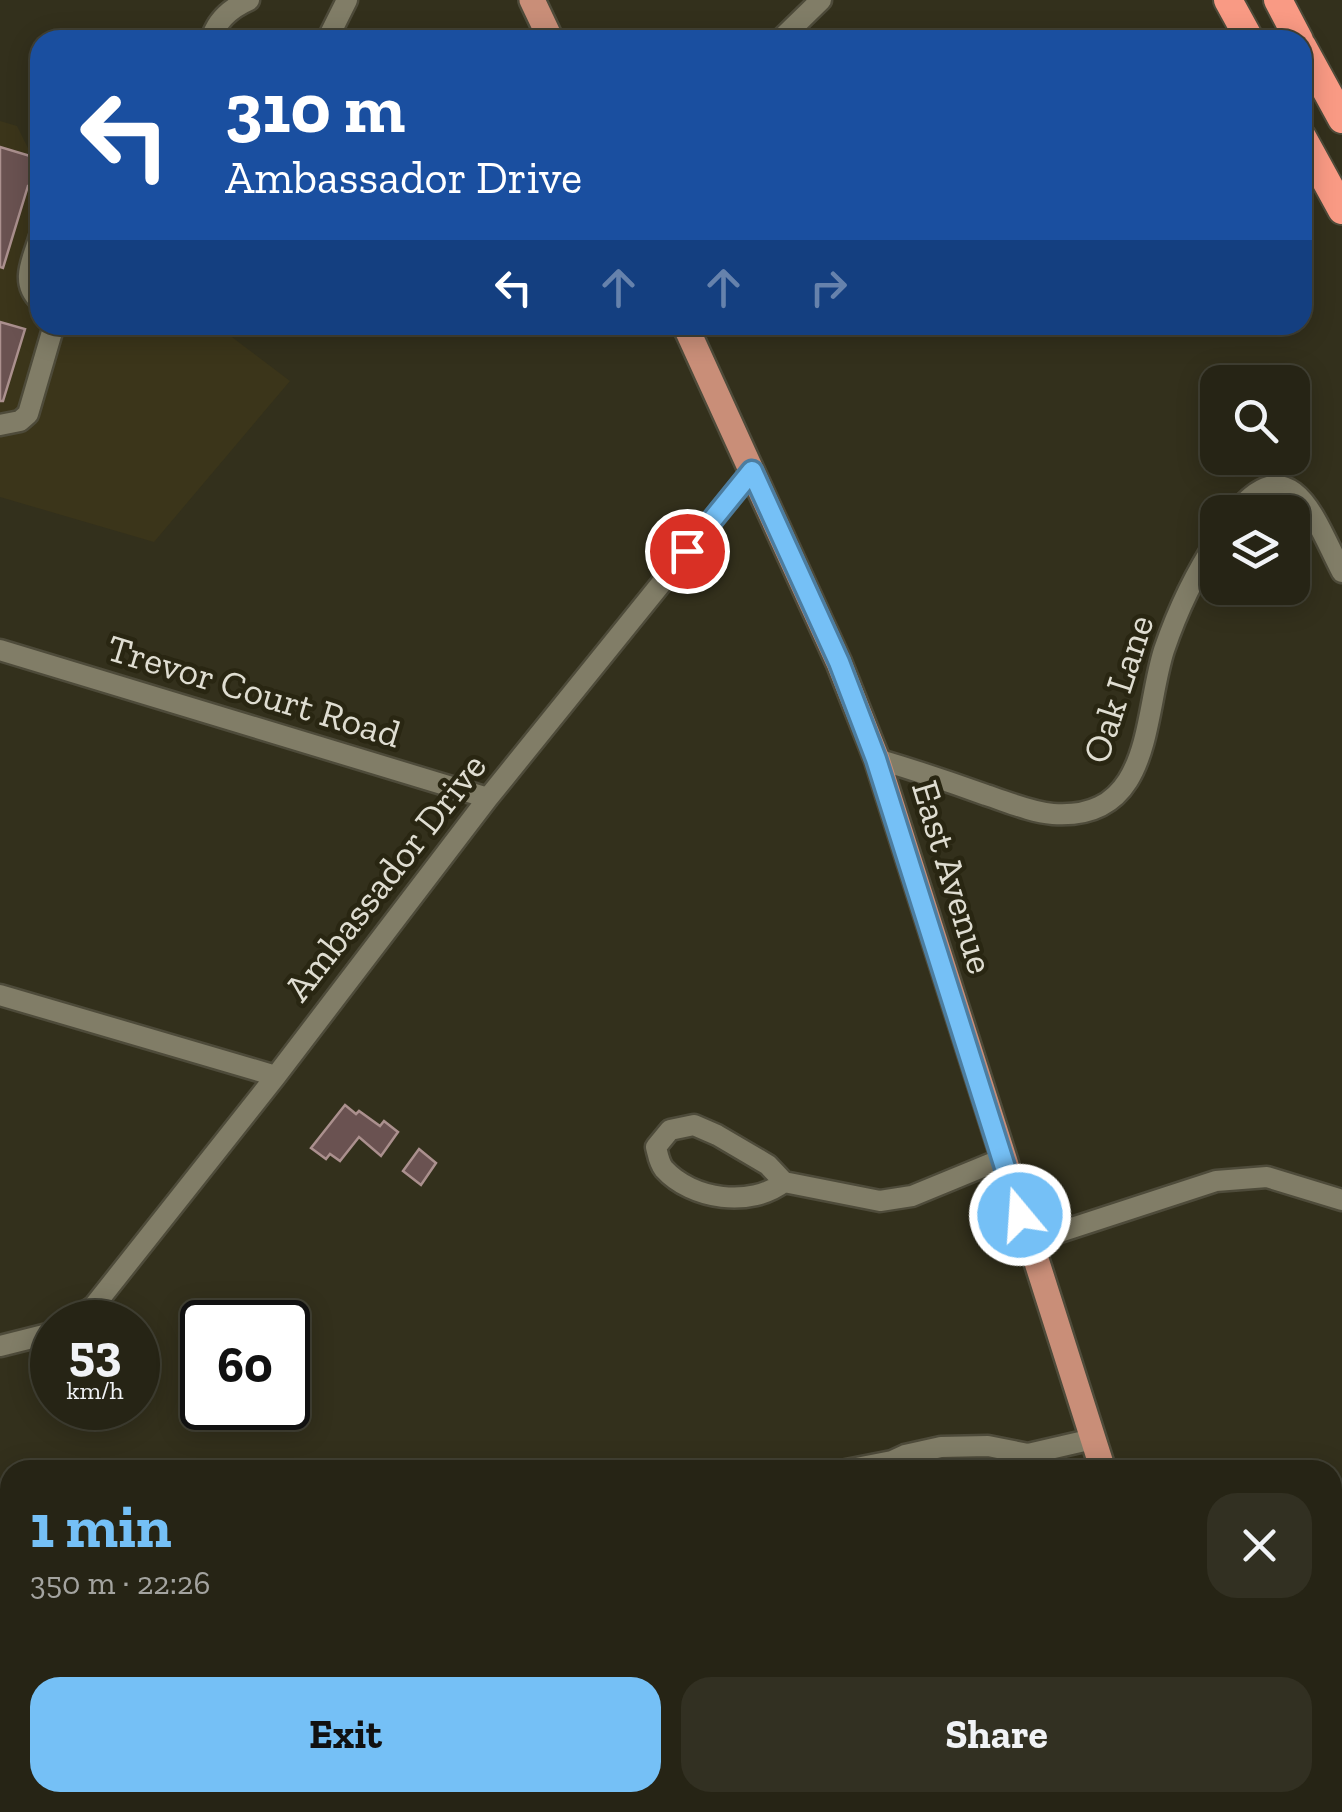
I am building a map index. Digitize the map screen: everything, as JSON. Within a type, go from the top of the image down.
[{"type":"highway","points":[[1228,0],[1244,30]]},
{"type":"highway","points":[[1278,0],[1294,30]]},
{"type":"highway","points":[[1312,63],[1342,119]]},
{"type":"highway","points":[[1312,155],[1342,210]]},
{"type":"main road","points":[[532,0],[546,30]]},
{"type":"main road","name":"East Avenue","points":[[690,335],[839,662],[876,759],[1099,1460]]},
{"type":"street","points":[[215,30],[224,16],[248,0]]},
{"type":"street","points":[[331,30],[346,0]]},
{"type":"street","points":[[790,30],[821,0]]},
{"type":"street","points":[[0,425],[28,414],[51,335]]},
{"type":"street","name":"Ambassador Drive","points":[[99,1300],[488,798],[752,471]]},
{"type":"street","points":[[1253,495],[1268,485],[1287,488],[1298,495]]},
{"type":"street","points":[[1310,512],[1342,572]]},
{"type":"street","name":"Oak Lane","points":[[876,759],[1030,810],[1070,814],[1106,804],[1124,786],[1138,760],[1163,654],[1200,574]]},
{"type":"street","name":"Trevor Court Road","points":[[0,650],[488,798]]},
{"type":"street","points":[[0,995],[276,1076]]},
{"type":"street","points":[[784,1182],[772,1192],[739,1197],[708,1195],[680,1182],[661,1167],[656,1147],[670,1130],[694,1125],[756,1157],[784,1182],[860,1199],[896,1200],[912,1196],[1002,1159]]},
{"type":"street","points":[[1029,1242],[1216,1182],[1267,1178],[1342,1200]]},
{"type":"street","points":[[0,1346],[30,1338]]},
{"type":"street","points":[[902,1460],[904,1455],[964,1445],[1028,1454],[1093,1440]]},
{"type":"street","points":[[1022,1460],[1028,1454]]},
{"type":"shaded area","points":[[0,121],[17,126],[30,152],[26,179],[30,180],[30,335],[229,335],[290,381],[154,542],[0,497]]},
{"type":"building","points":[[0,147],[30,156],[30,185],[3,268]]},
{"type":"building","points":[[0,322],[25,329],[3,401],[0,401]]},
{"type":"building","points":[[345,1105],[380,1126],[384,1121],[398,1132],[381,1156],[359,1137],[340,1161],[330,1154],[326,1159],[311,1148]]},
{"type":"building","points":[[419,1149],[436,1163],[421,1185],[403,1171]]},
{"type":"route","points":[[687,551],[752,471],[839,662],[876,759],[1020,1215]]}]
